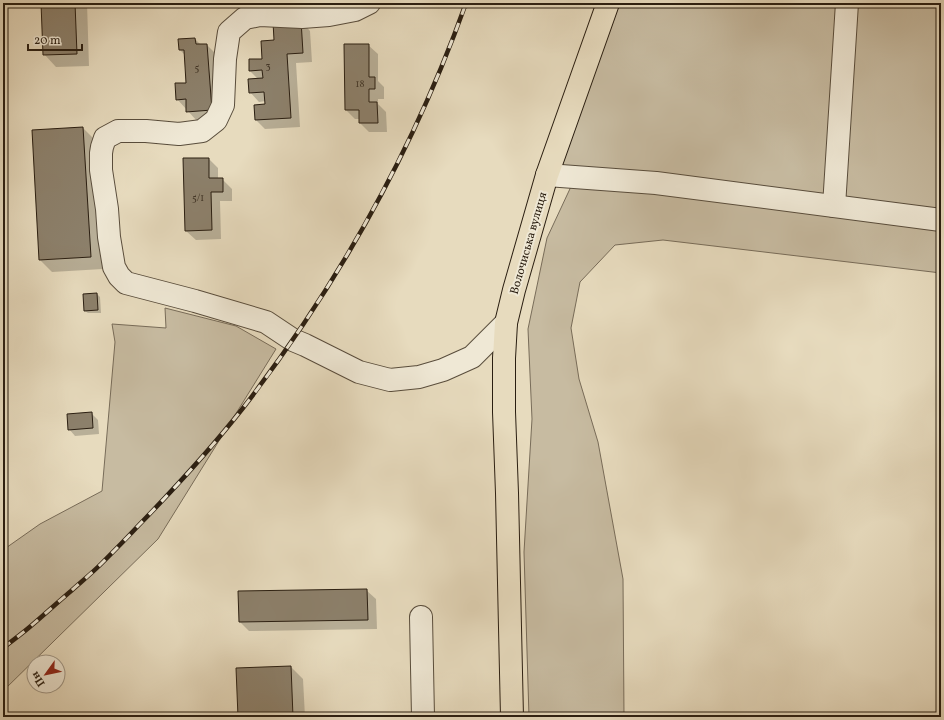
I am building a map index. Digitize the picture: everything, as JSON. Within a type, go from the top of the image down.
[{"type":"main road","name":"Волочиська вулиця","points":[[512,717],[504,412],[504,358],[506,323],[516,282],[547,175],[608,3]]},
{"type":"street","points":[[369,3],[355,10],[329,15],[302,17],[260,15],[245,18],[229,32],[225,59],[223,105],[216,120],[202,131],[179,134],[146,131],[118,131],[105,138],[101,153],[101,170],[114,266],[119,276],[126,283],[266,322],[293,340],[359,372],[390,380],[419,377],[443,370],[472,358],[506,323]]},
{"type":"street","points":[[834,206],[847,3]]},
{"type":"street","points":[[547,175],[656,183],[941,220]]},
{"type":"street","points":[[421,617],[423,717]]},
{"type":"shaded area","points":[[608,3],[941,3],[941,273],[663,240],[615,245],[580,282],[571,328],[579,379],[598,442],[623,579],[624,717],[529,717],[524,552],[532,419],[528,329],[547,238],[575,178],[547,175]]},
{"type":"shaded area","points":[[165,308],[236,326],[276,349],[158,539],[41,654],[26,654],[26,668],[3,691],[3,550],[40,524],[102,491],[115,342],[112,324],[166,328]]},
{"type":"building","points":[[41,3],[75,3],[77,54],[43,55]]},
{"type":"building","points":[[272,3],[290,3],[290,6],[272,8]]},
{"type":"building","points":[[301,20],[303,53],[287,54],[291,118],[255,120],[254,105],[265,104],[264,92],[249,93],[248,79],[263,78],[262,70],[249,71],[249,59],[262,59],[261,41],[274,40],[273,22]]},
{"type":"building","points":[[195,38],[196,44],[207,44],[212,110],[186,112],[186,99],[176,100],[175,83],[186,83],[184,50],[179,50],[178,39]]},
{"type":"building","points":[[344,44],[369,44],[369,77],[375,77],[375,89],[369,89],[369,102],[377,102],[378,123],[359,123],[359,110],[345,110]]},
{"type":"building","points":[[83,127],[91,257],[39,260],[32,130]]},
{"type":"building","points":[[183,158],[209,158],[209,178],[223,178],[223,192],[211,192],[212,230],[185,231]]},
{"type":"building","points":[[97,293],[98,310],[84,311],[83,294]]},
{"type":"building","points":[[92,412],[93,428],[68,430],[67,414]]},
{"type":"building","points":[[367,589],[368,620],[239,622],[238,591]]},
{"type":"building","points":[[291,666],[293,717],[238,717],[236,668]]},
{"type":"railway","points":[[3,648],[29,628],[90,574],[129,536],[218,439],[277,362],[341,265],[397,163],[422,111],[466,3]]}]
